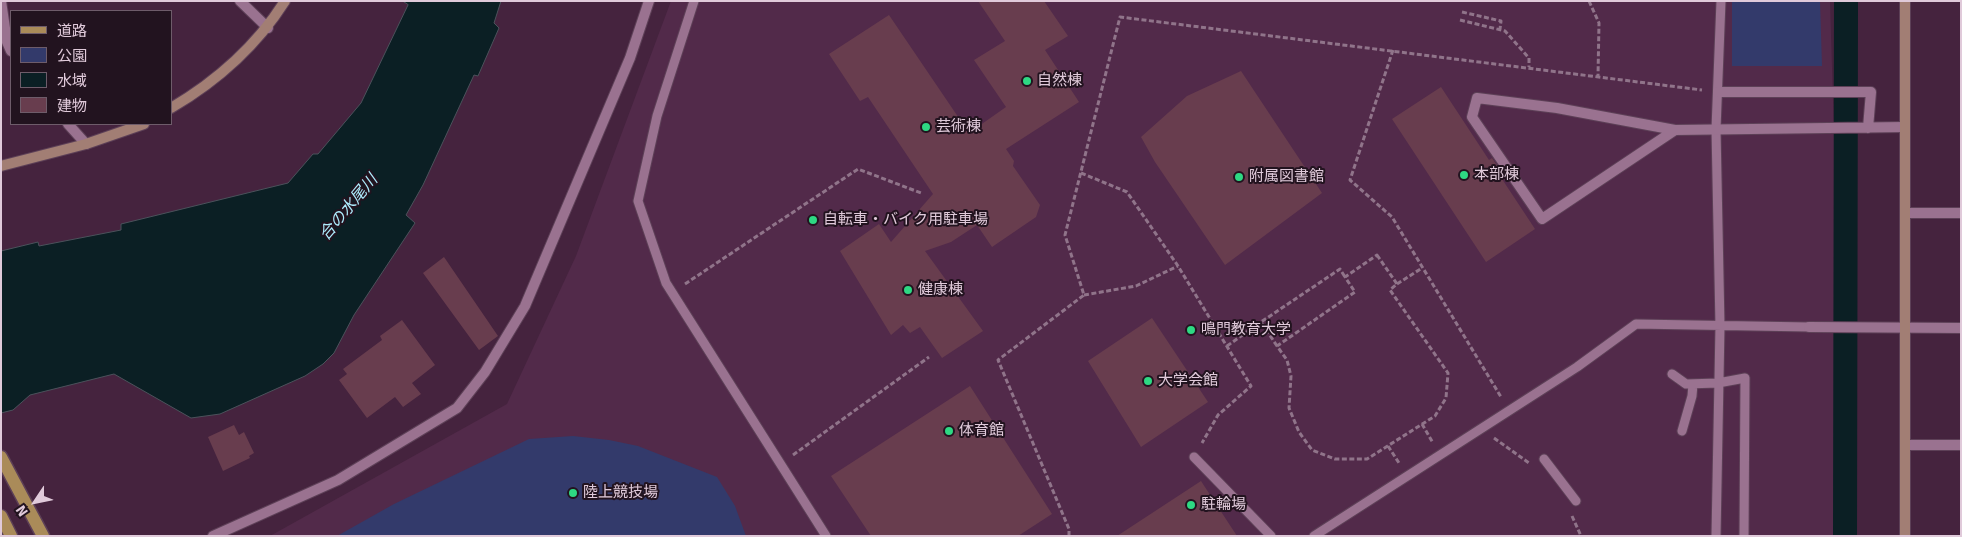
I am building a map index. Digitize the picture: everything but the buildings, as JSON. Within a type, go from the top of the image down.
[{"type":"main road","points":[[1,457],[43,536]]},
{"type":"main road","points":[[1,516],[11,536]]},
{"type":"street","points":[[1,1],[7,42],[10,48]]},
{"type":"street","points":[[240,1],[268,28]]},
{"type":"street","points":[[172,107],[187,99],[233,63],[268,28],[285,1]]},
{"type":"street","points":[[213,536],[338,480],[457,408],[486,372],[525,306],[630,58],[649,1]]},
{"type":"street","points":[[1905,1],[1905,536]]},
{"type":"street","points":[[1718,92],[1870,92],[1866,128]]},
{"type":"street","points":[[1675,130],[1542,219],[1472,117],[1477,98],[1556,108],[1675,130],[1905,126]]},
{"type":"street","points":[[69,125],[86,144]]},
{"type":"street","points":[[1,166],[86,144],[141,125]]},
{"type":"street","points":[[1905,213],[1961,212]]},
{"type":"street","points":[[1809,327],[1961,328]]},
{"type":"street","points":[[1905,445],[1961,445]]},
{"type":"lane","points":[[694,1],[657,116],[638,201],[666,283],[826,536]]},
{"type":"lane","points":[[1716,536],[1720,326],[1716,129],[1721,1]]},
{"type":"lane","points":[[1314,536],[1577,367],[1636,324],[1809,327]]},
{"type":"lane","points":[[1672,374],[1686,384],[1718,383],[1745,378],[1744,536]]},
{"type":"lane","points":[[1682,431],[1692,396],[1693,384]]},
{"type":"lane","points":[[1194,457],[1271,536]]},
{"type":"lane","points":[[1544,459],[1576,501]]},
{"type":"path","points":[[1589,1],[1599,23],[1598,76]]},
{"type":"path","points":[[1462,12],[1502,21],[1500,30]]},
{"type":"path","points":[[1084,295],[1065,234],[1120,17],[1718,92]]},
{"type":"path","points":[[1460,20],[1505,31],[1529,58],[1529,67]]},
{"type":"path","points":[[1393,50],[1350,180],[1392,217],[1509,411]]},
{"type":"path","points":[[672,293],[834,183],[858,169],[921,193]]},
{"type":"path","points":[[1081,173],[1126,192],[1178,266],[1251,386],[1218,415],[1194,457]]},
{"type":"path","points":[[1345,277],[1377,255],[1397,284]]},
{"type":"path","points":[[1069,536],[1069,528],[998,360],[1084,295],[1136,286],[1178,266]]},
{"type":"path","points":[[1261,322],[1287,360],[1291,376],[1289,408],[1299,432],[1312,450],[1335,459],[1367,459],[1435,416],[1446,398],[1448,373],[1390,290],[1422,268]]},
{"type":"path","points":[[1227,346],[1340,269],[1356,292],[1278,346]]},
{"type":"path","points":[[780,464],[929,357]]},
{"type":"shaded area","name":"鳴門教育大学","points":[[671,1],[1830,1],[1846,536],[270,536],[507,404],[576,256]]},
{"type":"green space","points":[[1732,1],[1820,1],[1822,66],[1732,66]]},
{"type":"green space","name":"陸上競技場","points":[[573,436],[609,440],[638,446],[717,477],[735,506],[746,536],[337,536],[394,504],[529,439]]},
{"type":"water","name":"合の水尾川","points":[[403,1],[501,1],[494,23],[499,28],[478,76],[474,75],[423,185],[406,215],[415,223],[354,315],[334,353],[323,364],[305,376],[220,414],[191,418],[114,374],[30,395],[13,410],[1,413],[1,251],[38,242],[39,246],[121,230],[121,224],[288,183],[313,154],[318,154],[361,103],[408,5]]},
{"type":"waterway","points":[[1845,536],[1846,1]]},
{"type":"place","name":"自然棟","points":[[1027,81]]},
{"type":"place","name":"芸術棟","points":[[926,127]]},
{"type":"place","name":"本部棟","points":[[1464,175]]},
{"type":"place","name":"附属図書館","points":[[1239,177]]},
{"type":"place","name":"自転車・バイク用駐車場","points":[[813,220]]},
{"type":"place","name":"健康棟","points":[[908,290]]},
{"type":"place","name":"鳴門教育大学","points":[[1191,330]]},
{"type":"place","name":"大学会館","points":[[1148,381]]},
{"type":"place","name":"体育館","points":[[949,431]]},
{"type":"place","name":"陸上競技場","points":[[573,493]]},
{"type":"place","name":"駐輪場","points":[[1191,505]]}]
